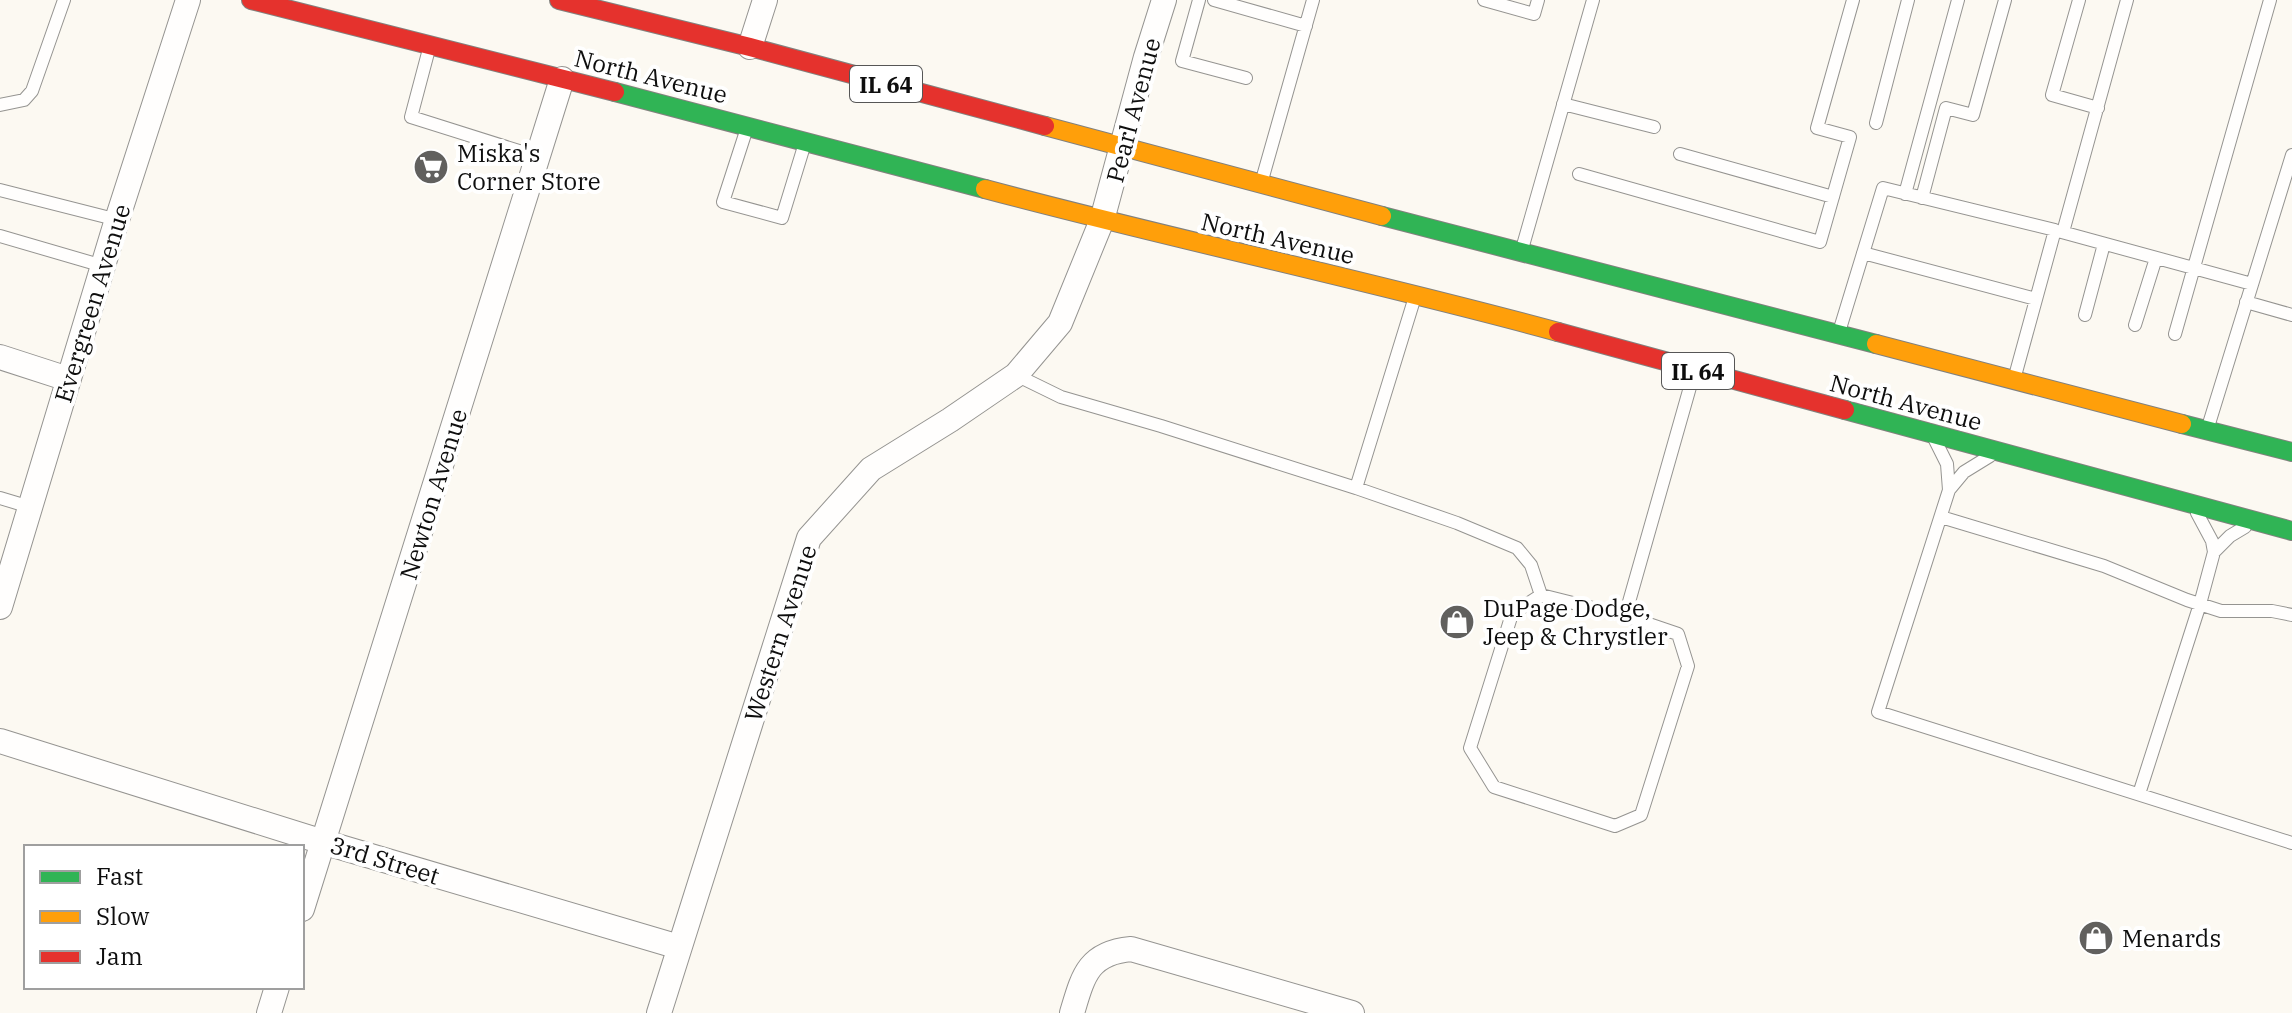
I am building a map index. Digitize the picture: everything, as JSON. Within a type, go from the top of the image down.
[{"type":"main road","name":"North Avenue","points":[[251,0],[747,125],[1102,220],[1482,311],[2292,531]]},
{"type":"main road","name":"North Avenue","points":[[559,0],[750,47],[1521,252],[2292,452]]},
{"type":"street","name":"Evergreen Avenue","points":[[0,607],[68,379],[188,0]]},
{"type":"street","points":[[750,47],[765,0]]},
{"type":"street","name":"Pearl Avenue","points":[[1102,220],[1164,0]]},
{"type":"street","name":"Newton Avenue","points":[[304,903],[562,79]]},
{"type":"street","name":"Western Avenue","points":[[659,1013],[809,538],[871,469],[1016,375],[1060,323],[1102,220]]},
{"type":"street","points":[[0,357],[68,379]]},
{"type":"street","name":"3rd Street","points":[[0,741],[323,842],[679,947]]},
{"type":"street","points":[[1072,1013],[1083,977],[1095,961],[1114,951],[1131,949],[1352,1013]]},
{"type":"street","points":[[269,1013],[276,989]]},
{"type":"lane","points":[[0,105],[24,100],[32,91],[64,0]]},
{"type":"lane","points":[[1199,0],[1182,61],[1246,78]]},
{"type":"lane","points":[[1214,0],[1306,26]]},
{"type":"lane","points":[[1262,183],[1313,0]]},
{"type":"lane","points":[[1484,0],[1534,14],[1538,0]]},
{"type":"lane","points":[[1521,252],[1593,0]]},
{"type":"lane","points":[[1579,174],[1820,242],[1850,137],[1817,128],[1853,0]]},
{"type":"lane","points":[[1876,123],[1908,0]]},
{"type":"lane","points":[[1905,194],[1958,0]]},
{"type":"lane","points":[[1922,198],[1946,108],[1973,115],[2005,0]]},
{"type":"lane","points":[[2079,0],[2052,95],[2098,108]]},
{"type":"lane","points":[[2014,380],[2036,299],[2098,108],[2127,0]]},
{"type":"lane","points":[[2175,334],[2270,0]]},
{"type":"lane","points":[[430,46],[411,117],[538,157]]},
{"type":"lane","points":[[1563,104],[1654,127]]},
{"type":"lane","points":[[747,125],[723,202],[782,218],[806,141]]},
{"type":"lane","points":[[1680,154],[1833,197]]},
{"type":"lane","points":[[2207,430],[2292,155]]},
{"type":"lane","points":[[1839,335],[1883,188],[2059,231],[2252,284]]},
{"type":"lane","points":[[0,190],[118,220]]},
{"type":"lane","points":[[0,236],[103,266]]},
{"type":"lane","points":[[2085,315],[2104,244]]},
{"type":"lane","points":[[1863,253],[2036,299]]},
{"type":"lane","points":[[2135,325],[2156,258]]},
{"type":"lane","points":[[1356,488],[1416,295]]},
{"type":"lane","points":[[2246,302],[2292,315]]},
{"type":"lane","points":[[1625,616],[1695,370]]},
{"type":"lane","points":[[1016,375],[1061,397],[1356,488],[1457,523],[1517,548],[1531,565],[1541,595]]},
{"type":"lane","points":[[1932,434],[1947,464],[1949,490],[1878,712],[2292,843]]},
{"type":"lane","points":[[1949,490],[1964,472],[1997,452]]},
{"type":"lane","points":[[0,498],[30,507]]},
{"type":"lane","points":[[2139,794],[2214,552],[2212,541],[2194,505]]},
{"type":"lane","points":[[1941,517],[2104,566],[2221,611],[2272,611],[2292,615]]},
{"type":"lane","points":[[2214,552],[2230,536],[2255,522]]},
{"type":"lane","points":[[1541,595],[1625,616],[1678,634],[1688,666],[1641,815],[1615,826],[1494,787],[1470,748],[1512,614],[1541,595]]},
{"type":"traffic: fast","points":[[615,92],[985,189]]},
{"type":"traffic: fast","points":[[1382,216],[1876,344]]},
{"type":"traffic: fast","points":[[1845,410],[2292,531]]},
{"type":"traffic: fast","points":[[2182,424],[2292,452]]},
{"type":"traffic: slow","points":[[1045,126],[1382,216]]},
{"type":"traffic: slow","points":[[985,189],[1558,332]]},
{"type":"traffic: slow","points":[[1876,344],[2182,424]]},
{"type":"traffic: jam","points":[[251,0],[615,92]]},
{"type":"traffic: jam","points":[[559,0],[750,47],[1045,126]]},
{"type":"traffic: jam","points":[[1558,332],[1845,410]]},
{"type":"place","name":"Miska's Corner Store","points":[[431,167]]},
{"type":"place","name":"DuPage Dodge, Jeep & Chrystler","points":[[1457,622]]},
{"type":"place","name":"Menards","points":[[2096,938]]}]
